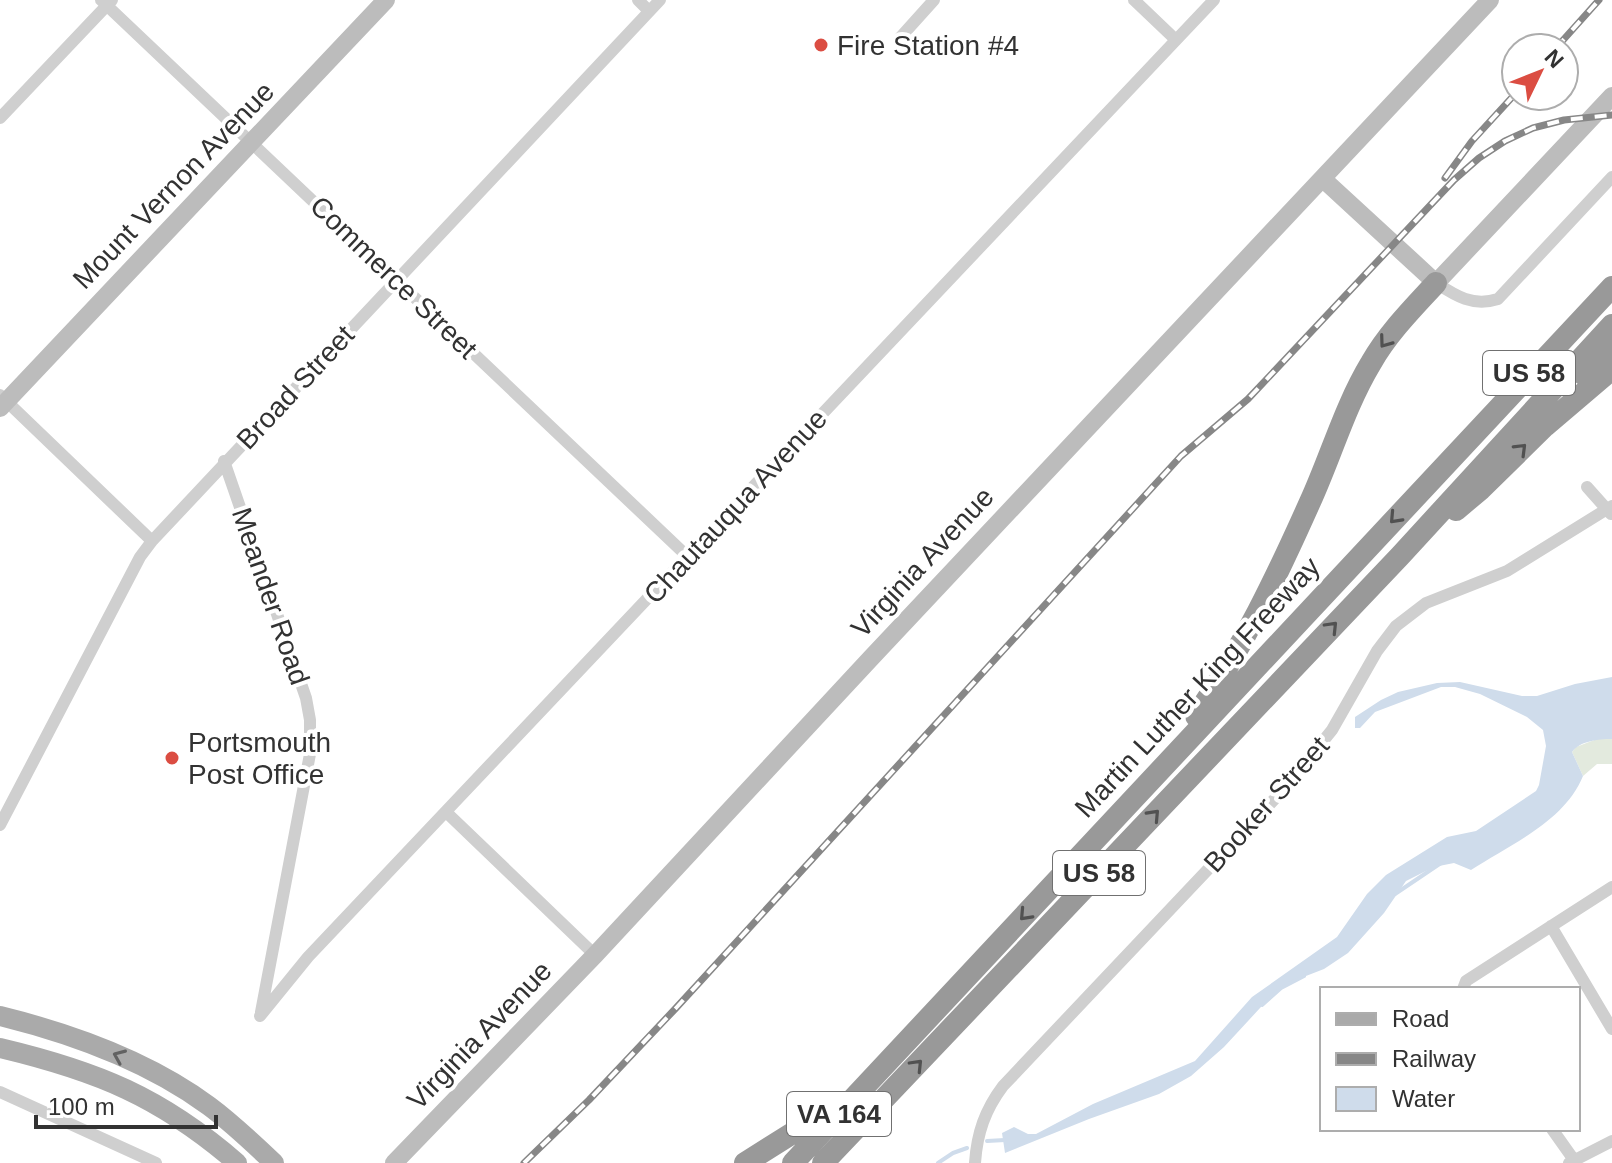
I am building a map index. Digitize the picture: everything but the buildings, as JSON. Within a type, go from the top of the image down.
[{"type":"highway","points":[[1154,777],[1210,695],[1253,623],[1370,364],[1385,340],[1436,283]]},
{"type":"highway","name":"Martin Luther King Freeway","points":[[793,1163],[1612,287]]},
{"type":"highway","points":[[1508,435],[1612,325]]},
{"type":"highway","name":"US 58","points":[[1508,435],[1612,349]]},
{"type":"highway","points":[[1400,556],[1481,489],[1545,426],[1612,369]]},
{"type":"highway","name":"Martin Luther King Freeway","points":[[823,1163],[1400,556],[1508,435]]},
{"type":"highway","name":"US 58","points":[[745,1163],[839,1104],[884,1065]]},
{"type":"main road","points":[[0,1016],[74,1038],[149,1069],[209,1106],[274,1163]]},
{"type":"main road","points":[[0,1048],[54,1061],[115,1082],[191,1125],[237,1163]]},
{"type":"street","name":"Mount Vernon Avenue","points":[[2,401],[386,0]]},
{"type":"street","points":[[638,0],[649,11]]},
{"type":"street","name":"Broad Street","points":[[0,825],[127,581],[152,541],[660,0]]},
{"type":"street","points":[[898,40],[934,0]]},
{"type":"street","points":[[1134,0],[1176,40]]},
{"type":"street","name":"Chautauqua Avenue","points":[[260,1015],[308,957],[1214,0]]},
{"type":"street","name":"Virginia Avenue","points":[[394,1163],[595,955],[1490,0]]},
{"type":"street","name":"Commerce Street","points":[[107,2],[687,556]]},
{"type":"street","points":[[0,118],[107,2]]},
{"type":"street","points":[[1436,283],[1612,96]]},
{"type":"street","points":[[1323,179],[1436,283],[1455,296],[1485,303],[1498,299],[1612,177]]},
{"type":"street","points":[[2,401],[152,541]]},
{"type":"street","name":"Meander Road","points":[[224,461],[306,698],[310,720],[310,754],[260,1015]]},
{"type":"street","points":[[1587,487],[1611,510]]},
{"type":"street","name":"Booker Street","points":[[975,1163],[983,1116],[1003,1086],[1286,787],[1332,730],[1385,639],[1396,626],[1426,603],[1507,571],[1611,510]]},
{"type":"street","points":[[446,812],[595,955]]},
{"type":"street","points":[[1464,987],[1466,981],[1612,887]]},
{"type":"street","points":[[1551,926],[1612,1029]]},
{"type":"street","points":[[0,1092],[156,1163]]},
{"type":"street","points":[[1553,1131],[1572,1162],[1612,1141]]},
{"type":"shaded area","points":[[1597,739],[1612,739],[1612,764],[1597,764],[1583,776],[1572,752],[1576,747]]},
{"type":"water","points":[[1612,677],[1612,739],[1595,740],[1575,748],[1572,752],[1583,776],[1575,792],[1550,819],[1471,870],[1454,863],[1434,867],[1406,881],[1384,913],[1348,953],[1324,969],[1293,981],[1273,994],[1224,1047],[1191,1076],[1159,1094],[1005,1153],[1002,1133],[1014,1127],[1028,1134],[1036,1134],[1093,1104],[1195,1061],[1252,997],[1337,937],[1367,894],[1386,875],[1447,837],[1476,831],[1536,791],[1539,785],[1546,746],[1543,730],[1527,717],[1480,694],[1455,687],[1441,687],[1375,712],[1360,728],[1355,728],[1355,717],[1398,692],[1437,683],[1460,682],[1522,696],[1537,696]]},
{"type":"waterway","points":[[1395,894],[1441,863]]},
{"type":"waterway","points":[[1262,1005],[1281,988],[1304,976]]},
{"type":"waterway","points":[[987,1141],[1005,1140]]},
{"type":"waterway","points":[[938,1163],[967,1148]]},
{"type":"railway","points":[[1570,32],[1599,0]]},
{"type":"railway","points":[[1445,178],[1472,141],[1500,110]]},
{"type":"railway","points":[[524,1163],[676,1008],[1181,456],[1248,399],[1454,180],[1479,158],[1533,128],[1564,120],[1612,115]]},
{"type":"place","name":"Fire Station #4","points":[[821,45]]},
{"type":"place","name":"Portsmouth Post Office","points":[[172,758]]}]
